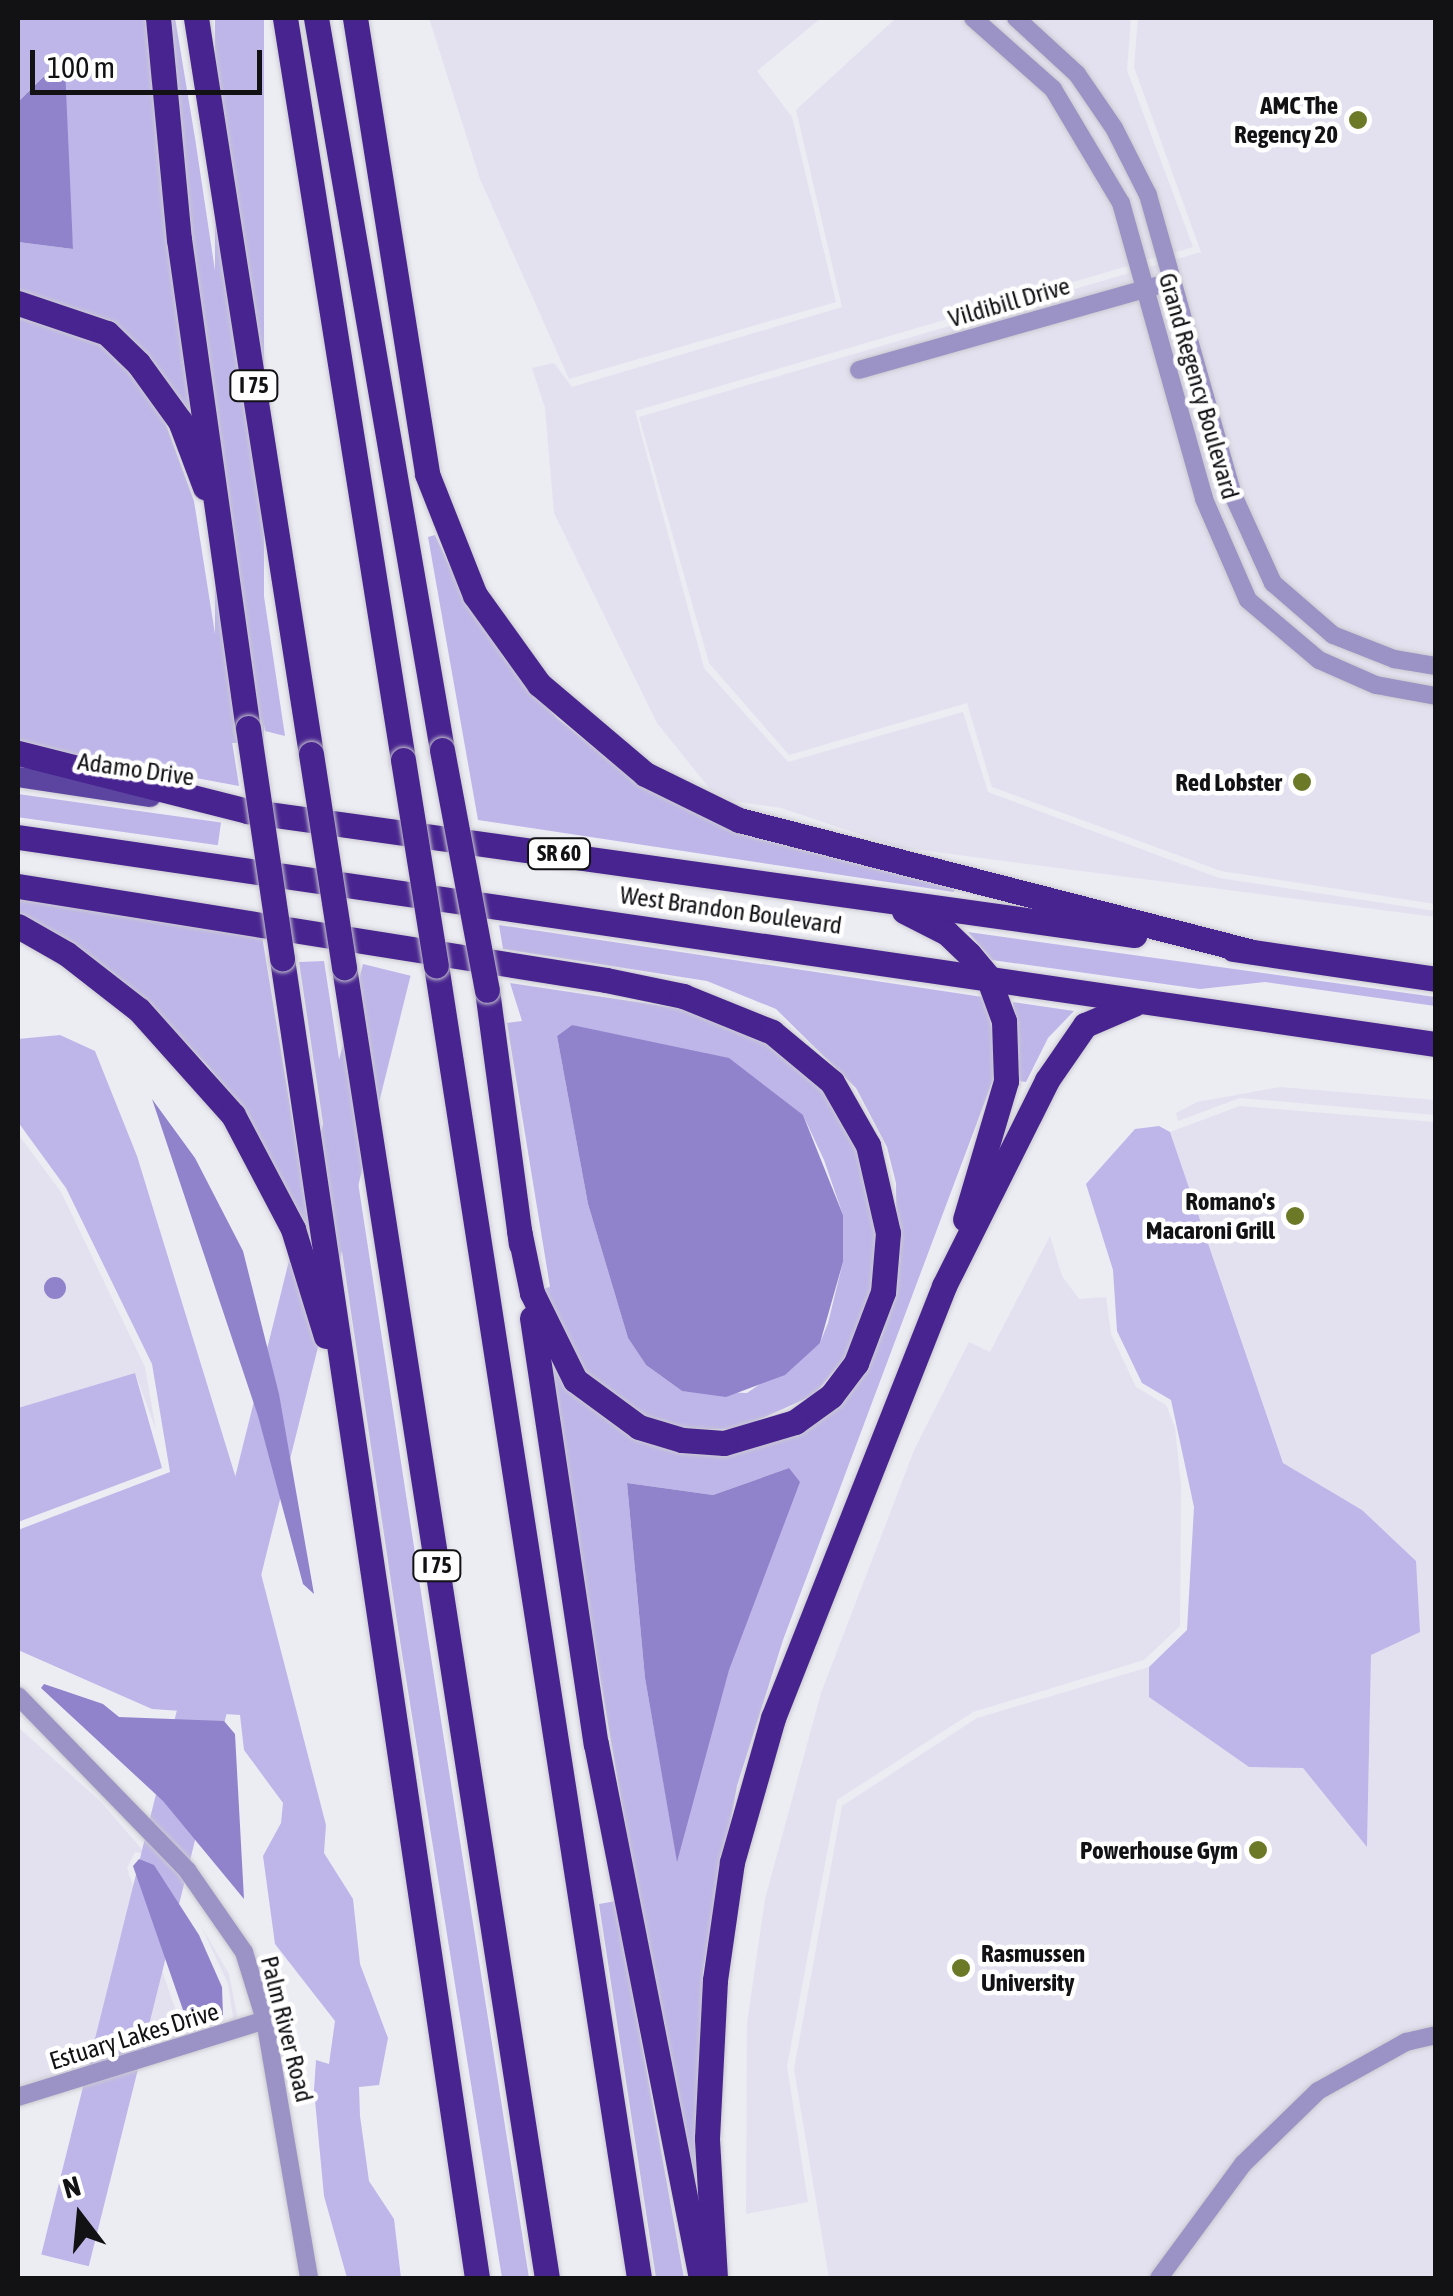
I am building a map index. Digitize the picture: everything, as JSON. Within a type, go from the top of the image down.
[{"type":"highway","points":[[158,18],[179,240],[477,2278]]},
{"type":"highway","name":"I 75","points":[[196,18],[547,2278]]},
{"type":"highway","points":[[285,18],[436,965],[638,2278]]},
{"type":"highway","points":[[316,18],[487,990],[596,1744],[701,2278]]},
{"type":"highway","points":[[355,18],[427,474],[475,595],[539,684],[645,774],[739,820],[1249,952]]},
{"type":"highway","points":[[18,303],[107,333],[138,363],[180,420],[222,534]]},
{"type":"highway","name":"West Brandon Boulevard","points":[[18,753],[247,811],[1436,979]]},
{"type":"highway","name":"West Brandon Boulevard","points":[[18,837],[1436,1044]]},
{"type":"highway","points":[[18,886],[606,980],[683,996],[772,1032],[832,1082],[868,1145],[888,1233],[883,1292],[856,1363],[807,1413],[760,1437],[682,1440],[639,1427],[576,1380],[532,1293],[519,1230]]},
{"type":"highway","points":[[871,898],[947,933],[988,977],[1008,1042],[1006,1081],[944,1286]]},
{"type":"highway","points":[[18,926],[79,962],[139,1010],[232,1115],[294,1229],[360,1462]]},
{"type":"highway","points":[[715,2278],[707,2085],[732,1862],[800,1641],[944,1286],[1066,1046],[1099,1016],[1148,1002]]},
{"type":"main road","name":"Adamo Drive","points":[[18,777],[247,811]]},
{"type":"street","name":"Grand Regency Boulevard","points":[[974,18],[1053,89],[1120,203],[1206,504],[1231,571],[1282,635],[1351,676],[1435,694]]},
{"type":"street","name":"Grand Regency Boulevard","points":[[1016,18],[1076,74],[1114,128],[1148,195],[1233,496],[1255,555],[1296,607],[1362,650],[1436,666]]},
{"type":"street","points":[[1053,89],[1076,74]]},
{"type":"street","name":"Vildibill Drive","points":[[858,370],[1172,281]]},
{"type":"street","points":[[1206,504],[1233,496]]},
{"type":"street","name":"Palm River Road","points":[[18,1696],[187,1870],[244,1952],[265,2020],[309,2278]]},
{"type":"street","name":"Estuary Lakes Drive","points":[[18,2097],[265,2020]]},
{"type":"street","points":[[1159,2278],[1243,2164],[1318,2091],[1406,2042],[1436,2035]]},
{"type":"shaded area","points":[[18,18],[147,18],[201,434],[151,366],[18,293],[18,242],[73,249],[57,62],[18,102]]},
{"type":"shaded area","points":[[168,18],[175,18],[195,138],[285,736],[265,731],[204,345]]},
{"type":"shaded area","points":[[215,18],[264,18],[264,743],[215,743]]},
{"type":"shaded area","points":[[429,18],[821,18],[757,71],[792,117],[836,302],[569,379],[480,179]]},
{"type":"shaded area","points":[[896,18],[960,18],[1047,95],[1113,206],[1131,265],[635,411],[704,668],[788,762],[963,712],[988,792],[1219,878],[1435,911],[1435,917],[897,847],[781,808],[732,801],[710,789],[657,723],[554,513],[545,408],[532,368],[554,363],[572,387],[842,307],[796,110]]},
{"type":"shaded area","points":[[987,18],[1003,18],[1071,80],[1108,133],[1140,199],[1157,257],[1146,260],[1127,199],[1059,84]]},
{"type":"shaded area","points":[[1030,18],[1131,18],[1127,70],[1193,247],[1173,253],[1083,69]]},
{"type":"shaded area","points":[[1138,18],[1435,18],[1435,904],[1221,871],[992,787],[967,703],[789,755],[709,663],[639,417],[1201,252],[1134,67]]},
{"type":"shaded area","points":[[58,62],[65,67],[73,249],[18,242],[18,102]]},
{"type":"shaded area","points":[[18,309],[85,333],[111,351],[161,411],[194,501],[239,786],[18,745]]},
{"type":"shaded area","points":[[435,535],[468,605],[507,662],[557,718],[622,770],[732,830],[955,881],[954,892],[478,820],[428,537]]},
{"type":"shaded area","points":[[18,794],[221,823],[218,845],[18,817]]},
{"type":"shaded area","points":[[18,897],[262,936],[311,1233],[305,1234],[260,1139],[208,1066],[162,1018],[18,915]]},
{"type":"shaded area","points":[[499,925],[983,997],[993,1030],[993,1080],[783,1640],[737,1786],[703,1971],[696,2181],[689,2182],[653,1987],[547,1367],[555,1366],[583,1401],[626,1431],[726,1450],[859,1374],[882,1335],[897,1282],[896,1183],[887,1147],[856,1088],[776,1009],[707,981],[503,949]],"holes":[[[789,1468],[706,1742],[677,1859],[645,1678],[627,1483],[713,1495]]]},
{"type":"shaded area","points":[[968,932],[1435,997],[1435,1006],[1265,982],[1200,989],[992,960]]},
{"type":"shaded area","points":[[324,961],[529,2278],[502,2278],[397,1622],[299,962]]},
{"type":"shaded area","points":[[363,964],[411,976],[89,2266],[41,2254]]},
{"type":"shaded area","points":[[510,983],[683,1009],[767,1038],[828,1095],[857,1144],[880,1253],[858,1342],[814,1395],[738,1429],[688,1430],[641,1417],[576,1366],[542,1289],[550,1287],[507,1023],[522,1021]],"holes":[[[572,1025],[803,1115],[843,1215],[843,1262],[820,1343],[747,1393],[682,1391],[646,1365],[628,1338],[588,1204],[557,1036]]]},
{"type":"shaded area","points":[[1013,1002],[1074,1011],[1048,1038],[1026,1082],[1019,1081]]},
{"type":"shaded area","points":[[572,1025],[729,1058],[803,1115],[843,1215],[843,1262],[820,1343],[785,1375],[726,1397],[682,1391],[646,1365],[628,1338],[588,1204],[557,1036]]},
{"type":"shaded area","points":[[60,1035],[95,1051],[137,1156],[238,1485],[326,1825],[324,1853],[353,1899],[360,1964],[388,2038],[379,2085],[359,2087],[360,2116],[369,2181],[394,2219],[401,2278],[347,2278],[324,2196],[314,2090],[316,2060],[329,2064],[335,2021],[275,1944],[263,1856],[281,1823],[283,1803],[244,1750],[240,1715],[152,1709],[18,1650],[18,1530],[170,1472],[152,1364],[66,1188],[18,1122],[18,1039]]},
{"type":"shaded area","points":[[1280,1087],[1435,1100],[1435,1115],[1240,1098],[1178,1121],[1176,1113],[1197,1102]]},
{"type":"shaded area","points":[[152,1099],[195,1158],[243,1251],[279,1394],[314,1594],[303,1584],[258,1416]]},
{"type":"shaded area","points":[[1240,1106],[1435,1122],[1435,2278],[829,2278],[794,2069],[842,1806],[977,1718],[1149,1667],[1150,1697],[1249,1767],[1303,1768],[1367,1846],[1371,1654],[1362,1510],[1283,1463],[1170,1132]]},
{"type":"shaded area","points":[[1159,1126],[1170,1132],[1283,1463],[1362,1510],[1416,1561],[1420,1632],[1371,1655],[1367,1847],[1303,1768],[1249,1767],[1149,1697],[1149,1667],[1187,1630],[1194,1507],[1171,1400],[1142,1383],[1117,1331],[1113,1270],[1086,1184],[1135,1129]]},
{"type":"shaded area","points":[[18,1134],[61,1192],[145,1367],[156,1430],[135,1373],[18,1408]]},
{"type":"shaded area","points":[[1050,1236],[1062,1276],[1079,1299],[1106,1297],[1111,1334],[1136,1387],[1166,1405],[1175,1427],[1181,1486],[1180,1626],[1144,1660],[973,1712],[837,1800],[787,2066],[808,2202],[746,2214],[747,2023],[765,1899],[821,1693],[915,1448],[969,1342],[990,1352]]},
{"type":"shaded area","points":[[51,1277],[59,1277],[66,1288],[59,1299],[51,1299],[44,1292],[44,1284]]},
{"type":"shaded area","points":[[135,1373],[162,1468],[18,1522],[18,1408]]},
{"type":"shaded area","points":[[789,1468],[800,1482],[729,1670],[677,1862],[645,1678],[627,1483],[713,1495]]},
{"type":"shaded area","points":[[44,1684],[103,1704],[119,1717],[224,1721],[235,1734],[244,1899],[163,1801],[41,1688]]},
{"type":"shaded area","points":[[18,1727],[101,1802],[146,1854],[135,1852],[127,1868],[177,2014],[191,2024],[224,2024],[233,2017],[228,1984],[201,1926],[229,1974],[238,2020],[18,2089]]},
{"type":"shaded area","points":[[139,1859],[154,1865],[199,1935],[222,1987],[223,2016],[183,2010],[133,1866]]},
{"type":"shaded area","points":[[616,1901],[684,2278],[656,2278],[599,1904]]},
{"type":"place","name":"AMC The Regency 20","points":[[1358,120]]},
{"type":"place","name":"Red Lobster","points":[[1302,782]]},
{"type":"place","name":"Romano's Macaroni Grill","points":[[1295,1216]]},
{"type":"place","name":"Powerhouse Gym","points":[[1258,1850]]},
{"type":"place","name":"Rasmussen University","points":[[961,1968]]}]
